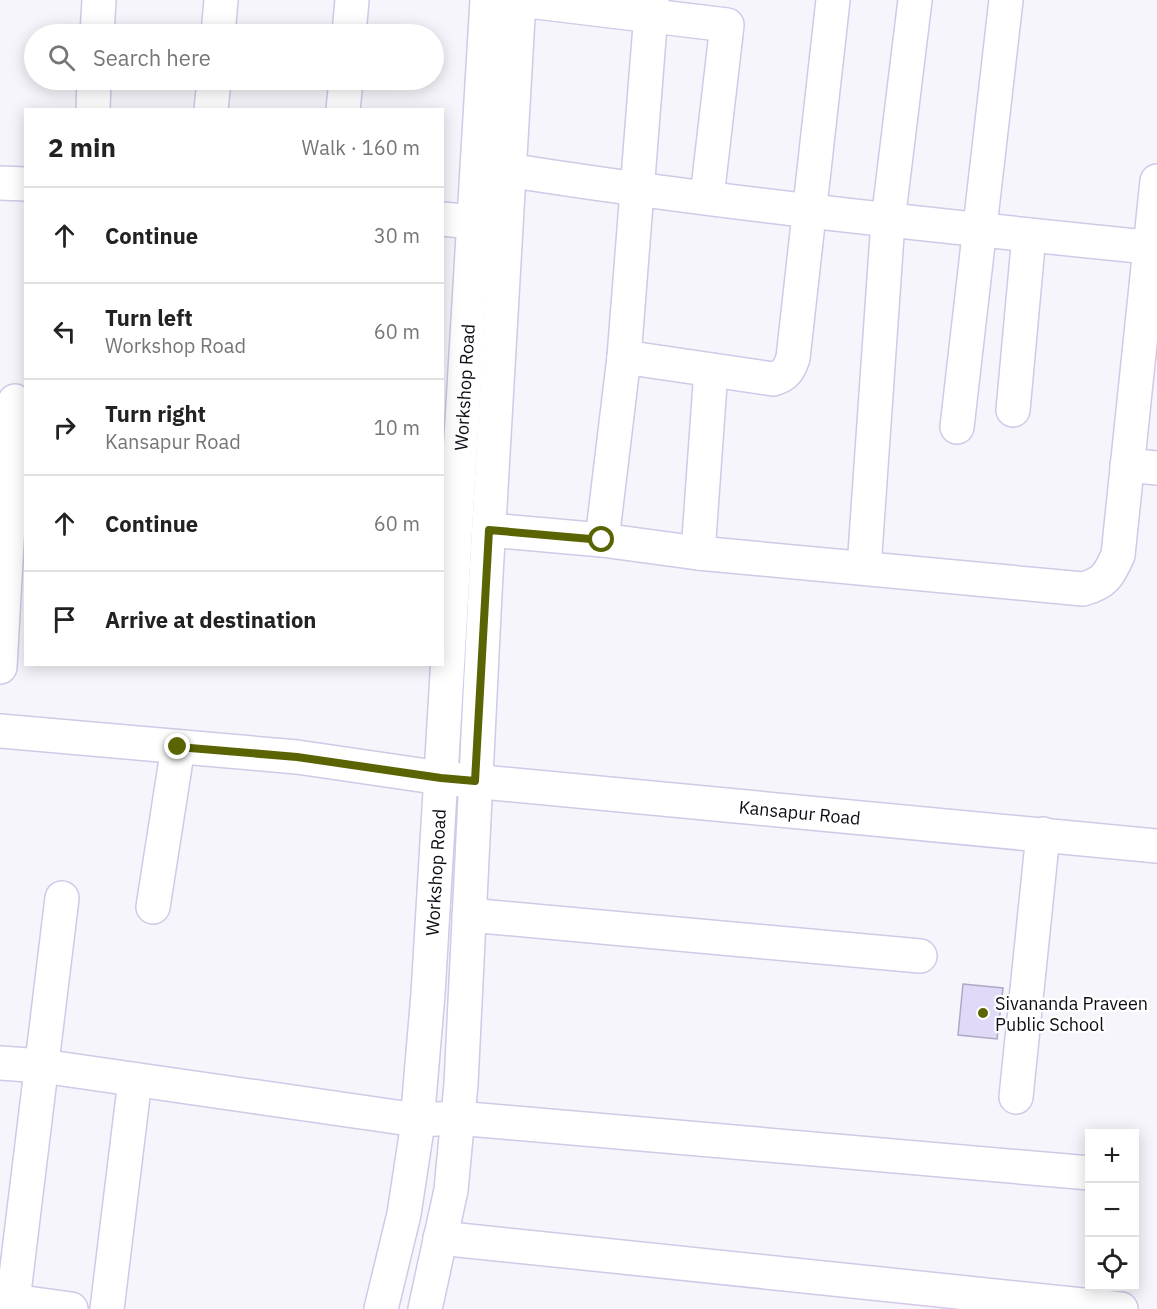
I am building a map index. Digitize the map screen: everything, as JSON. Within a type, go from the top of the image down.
[{"type":"street","points":[[98,24],[99,0]]},
{"type":"street","points":[[219,24],[221,0]]},
{"type":"street","points":[[351,24],[352,0]]},
{"type":"street","name":"Workshop Road","points":[[381,1309],[404,1214],[417,1120],[428,994],[441,778],[458,220],[487,0]]},
{"type":"street","points":[[520,0],[728,12],[707,198]]},
{"type":"street","name":"Workshop Road","points":[[425,1309],[451,1190],[457,1118],[508,170],[520,0]]},
{"type":"street","points":[[624,357],[773,379],[782,377],[789,369],[793,358],[833,0]]},
{"type":"street","points":[[864,568],[888,221],[915,0]]},
{"type":"street","points":[[957,427],[1006,0]]},
{"type":"street","points":[[602,540],[624,357],[652,8]]},
{"type":"street","points":[[93,108],[94,90]]},
{"type":"street","points":[[212,108],[213,90]]},
{"type":"street","points":[[343,108],[345,90]]},
{"type":"street","points":[[508,170],[638,191],[809,212],[1153,247]]},
{"type":"street","points":[[489,530],[602,540],[698,553],[1083,589],[1098,585],[1110,573],[1118,555],[1142,467],[1157,181]]},
{"type":"street","points":[[0,183],[24,184]]},
{"type":"street","points":[[1013,410],[1029,235]]},
{"type":"street","points":[[698,553],[711,370]]},
{"type":"street","points":[[1,647],[16,572],[14,401]]},
{"type":"street","points":[[452,425],[494,428]]},
{"type":"street","name":"Kansapur Road","points":[[0,731],[297,757],[441,778],[1157,846]]},
{"type":"street","points":[[153,907],[178,747]]},
{"type":"street","points":[[1016,1097],[1043,834]]},
{"type":"street","points":[[62,898],[13,1305],[71,1309]]},
{"type":"street","points":[[469,915],[920,956]]},
{"type":"street","points":[[0,1063],[42,1066],[417,1120],[457,1118],[1085,1173]]},
{"type":"street","points":[[107,1309],[135,1080]]},
{"type":"street","points":[[440,1238],[1120,1309]]},
{"type":"building","points":[[963,984],[1003,988],[997,1039],[958,1035]]},
{"type":"place","name":"Sivananda Praveen Public School","points":[[983,1013]]},
{"type":"route","points":[[178,747],[297,757],[475,781],[489,530],[602,540]]}]
